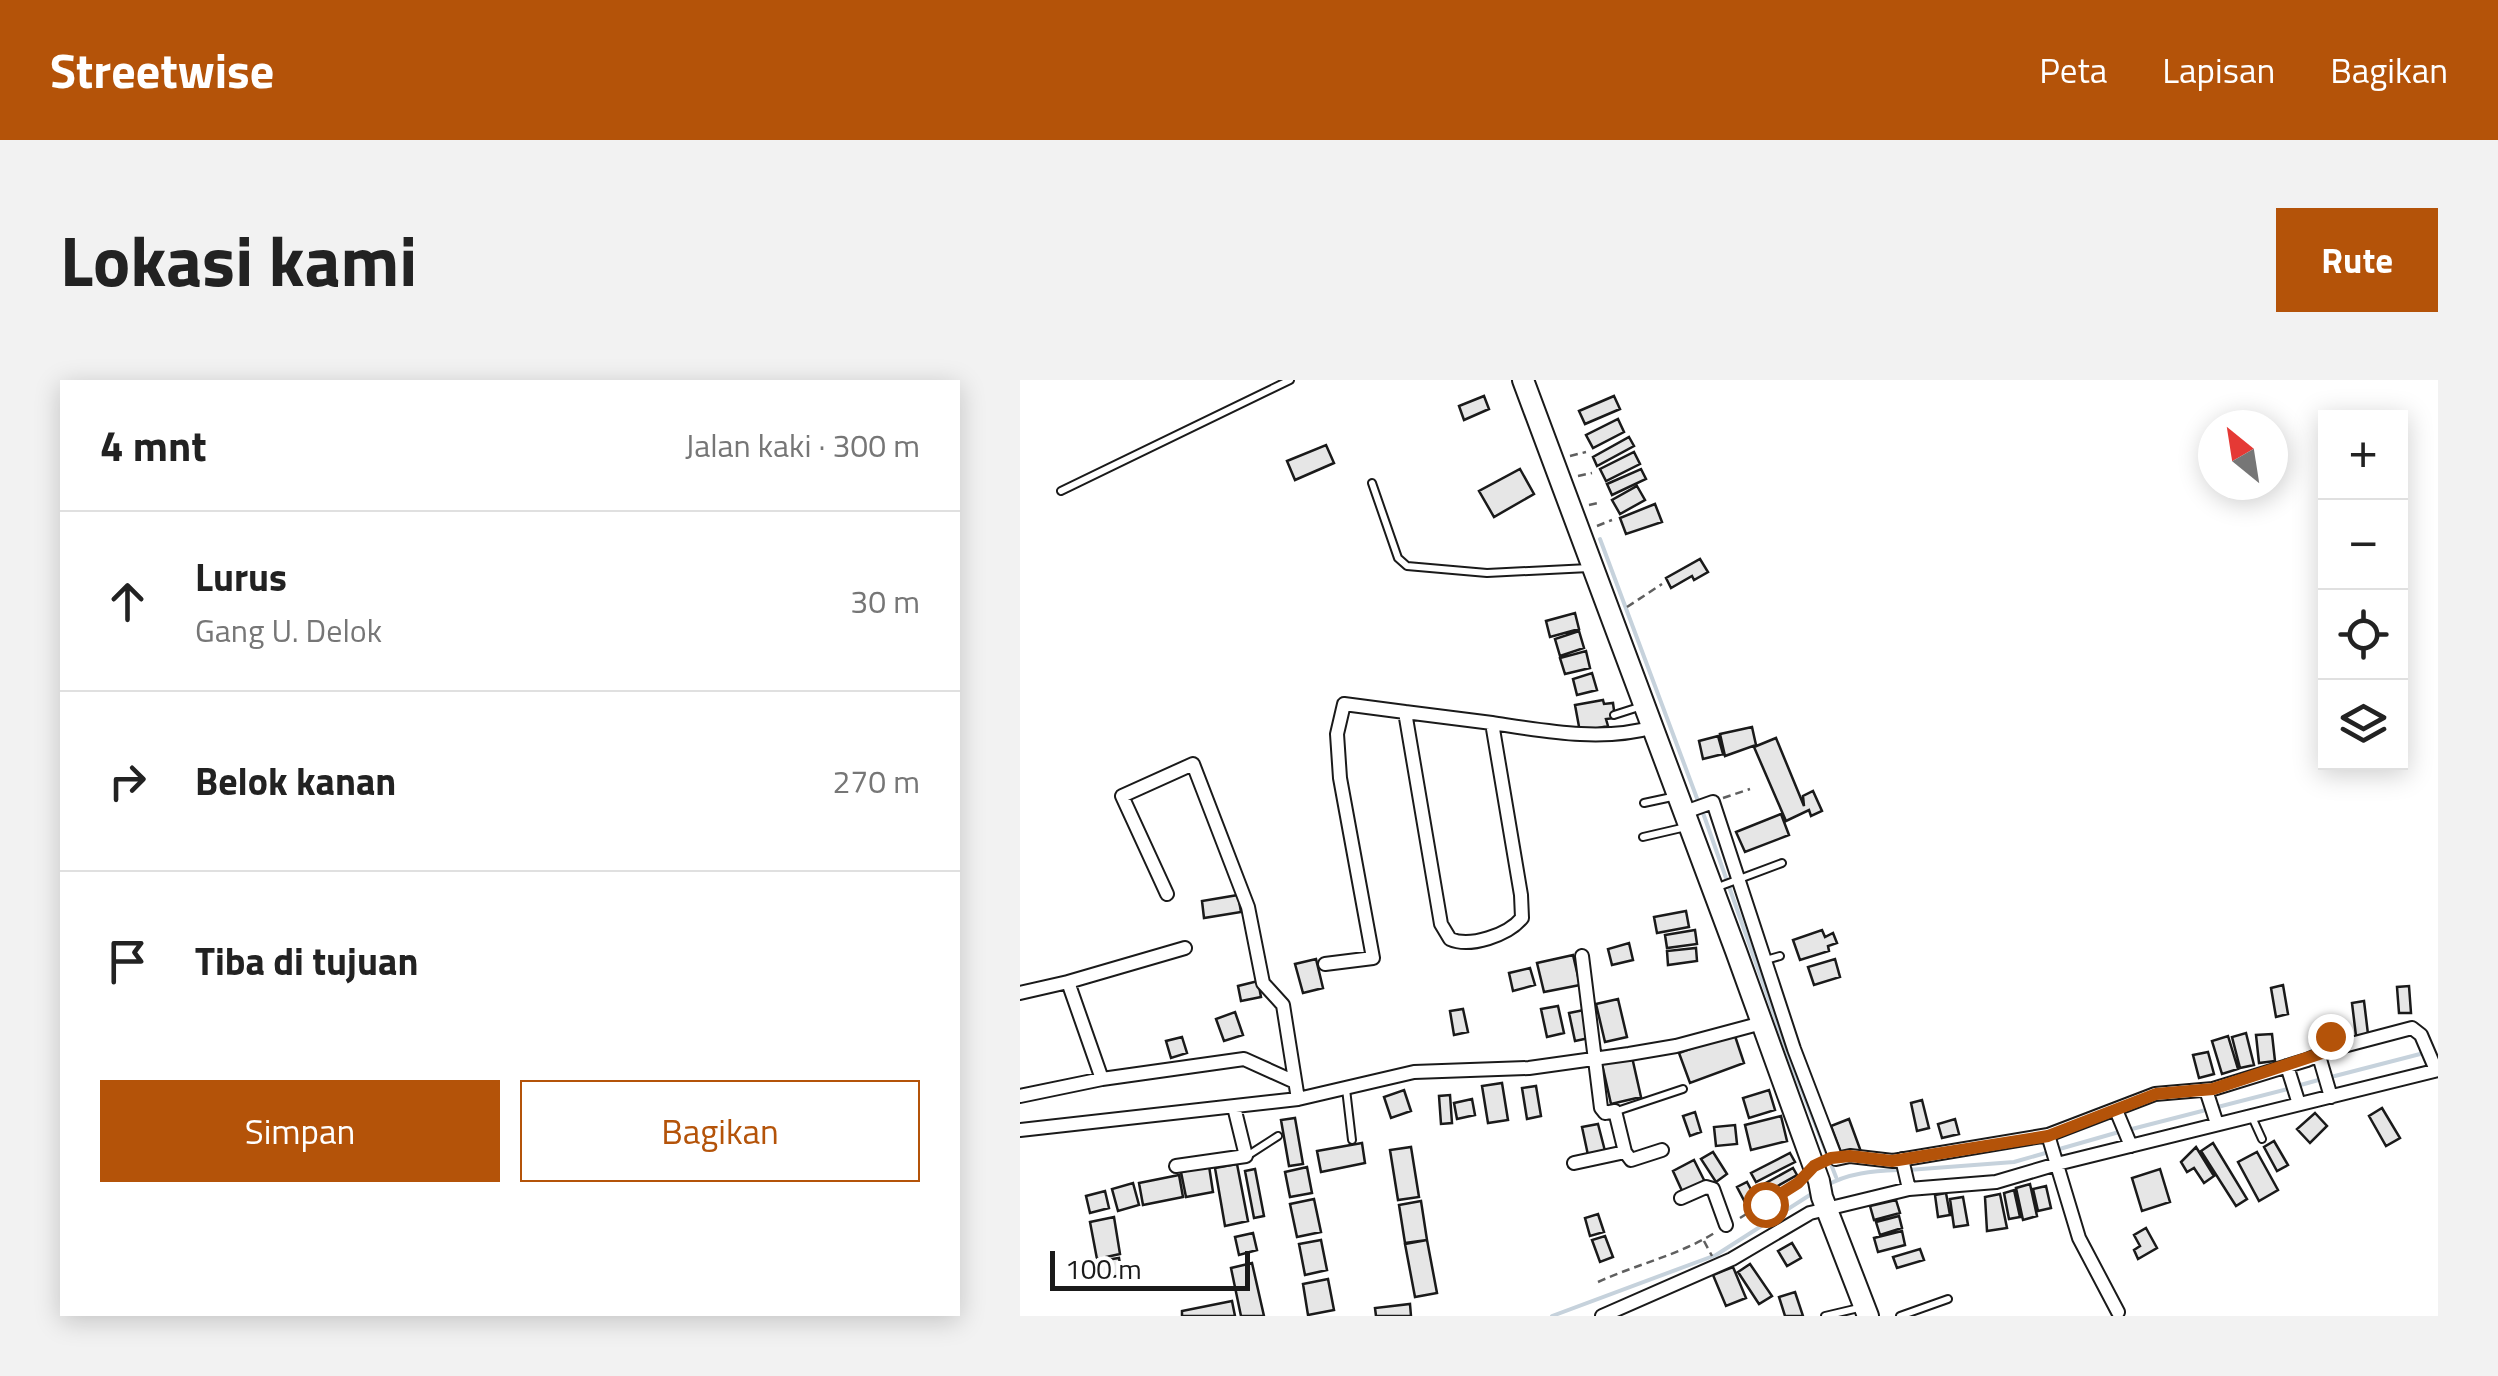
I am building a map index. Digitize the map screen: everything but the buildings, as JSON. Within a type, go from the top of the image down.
[{"type":"highway","points":[[1523,380],[1654,727],[1711,843],[1755,963],[1762,1022],[1785,1050],[1866,1312]]},
{"type":"street","points":[[1326,964],[1373,958],[1340,778],[1337,734],[1344,704],[1552,732],[1616,734],[1654,727]]},
{"type":"street","points":[[1405,712],[1442,924],[1455,942],[1467,944],[1514,928],[1522,918],[1492,723]]},
{"type":"street","points":[[1167,894],[1122,796],[1192,764],[1248,908],[1264,983],[1283,1004],[1298,1098]]},
{"type":"street","points":[[1695,808],[1711,843]]},
{"type":"street","points":[[1020,992],[1184,948]]},
{"type":"street","points":[[1582,956],[1601,1108],[1605,1113],[1616,1111],[1630,1160],[1662,1150]]},
{"type":"street","points":[[1755,963],[1785,1050]]},
{"type":"street","points":[[1068,982],[1102,1079]]},
{"type":"street","points":[[1020,1130],[1298,1098],[1414,1072],[1530,1068],[1676,1046],[1762,1022]]},
{"type":"street","points":[[1602,1316],[1717,1266],[1810,1214],[1825,1176],[1850,1156],[1902,1163],[2049,1140],[2119,1117],[2156,1094],[2207,1093],[2412,1028],[2420,1034],[2435,1066],[2329,1091],[2295,1094],[2252,1116],[2216,1120],[2129,1142],[1996,1182],[1908,1185],[1825,1176]]},
{"type":"street","points":[[2325,1053],[2329,1091]]},
{"type":"street","points":[[1020,1096],[1102,1079],[1244,1059],[1294,1082]]},
{"type":"street","points":[[2286,1066],[2295,1094]]},
{"type":"street","points":[[2207,1093],[2216,1120]]},
{"type":"street","points":[[1176,1166],[1246,1156],[1234,1107]]},
{"type":"street","points":[[2119,1117],[2129,1142]]},
{"type":"street","points":[[2049,1140],[2079,1238],[2118,1312]]},
{"type":"street","points":[[1574,1163],[1626,1152]]},
{"type":"street","points":[[1902,1163],[1908,1185]]},
{"type":"street","points":[[1681,1198],[1713,1189],[1726,1225]]},
{"type":"lane","points":[[1061,491],[1290,380]]},
{"type":"lane","points":[[1372,483],[1398,558],[1407,566],[1488,573],[1595,568]]},
{"type":"lane","points":[[1614,715],[1646,705]]},
{"type":"lane","points":[[1644,803],[1695,808]]},
{"type":"lane","points":[[1643,838],[1695,808]]},
{"type":"lane","points":[[1726,884],[1782,863]]},
{"type":"lane","points":[[1755,963],[1780,956]]},
{"type":"lane","points":[[1346,1088],[1352,1140]]},
{"type":"lane","points":[[1616,1111],[1682,1089]]},
{"type":"lane","points":[[2252,1116],[2262,1139]]},
{"type":"lane","points":[[1246,1156],[1278,1136]]},
{"type":"lane","points":[[1900,1316],[1948,1300]]},
{"type":"lane","points":[[1825,1316],[1866,1312]]},
{"type":"path","points":[[1582,533],[1612,520]]},
{"type":"path","points":[[1614,616],[1662,584]]},
{"type":"path","points":[[1695,808],[1750,789]]},
{"type":"path","points":[[1598,1282],[1704,1239],[1798,1183],[1825,1176]]},
{"type":"path","points":[[1704,1239],[1717,1266]]},
{"type":"waterway","points":[[1600,539],[1698,801]]},
{"type":"waterway","points":[[1702,810],[1793,1068],[1836,1177]]},
{"type":"waterway","points":[[2331,1077],[2424,1053]]},
{"type":"waterway","points":[[2297,1086],[2322,1079]]},
{"type":"waterway","points":[[2128,1130],[2288,1089]]},
{"type":"waterway","points":[[1908,1170],[2014,1162],[2119,1132]]},
{"type":"waterway","points":[[1826,1186],[1852,1175],[1898,1170]]},
{"type":"waterway","points":[[1552,1316],[1716,1255],[1813,1193]]},
{"type":"route","points":[[1765,1204],[1798,1183],[1814,1166],[1831,1158],[1902,1160],[2048,1136],[2156,1094],[2213,1089],[2307,1060],[2328,1051],[2330,1036]]}]
